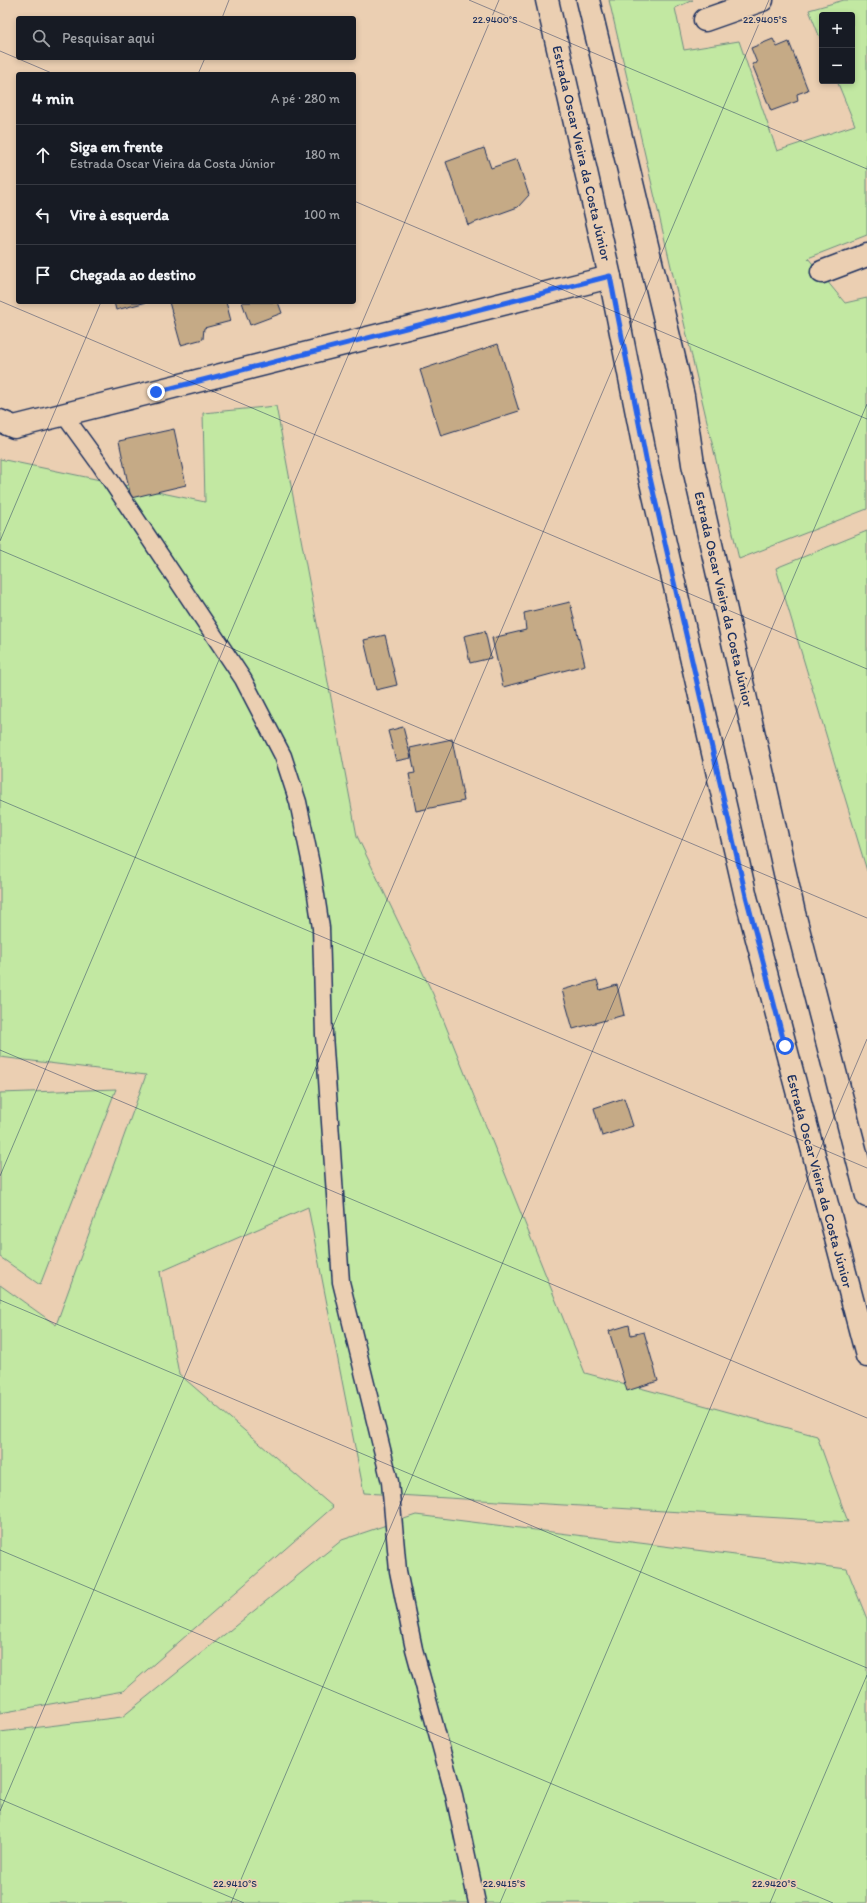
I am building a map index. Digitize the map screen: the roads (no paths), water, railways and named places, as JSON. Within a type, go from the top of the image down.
[{"type":"main road","name":"Estrada Oscar Vieira da Costa Júnior","points":[[547,0],[610,276],[648,469],[746,896],[867,1356]]},
{"type":"main road","name":"Estrada Oscar Vieira da Costa Júnior","points":[[588,0],[676,367],[693,464],[794,913],[867,1196]]},
{"type":"main road","points":[[705,20],[762,0]]},
{"type":"main road","points":[[822,272],[867,255]]},
{"type":"main road","points":[[0,421],[14,427],[610,276]]},
{"type":"lane","points":[[64,415],[101,466],[243,678],[283,756],[298,802],[312,869],[322,928],[324,1035],[341,1282],[390,1482],[398,1571],[414,1649],[454,1795],[477,1903]]}]
